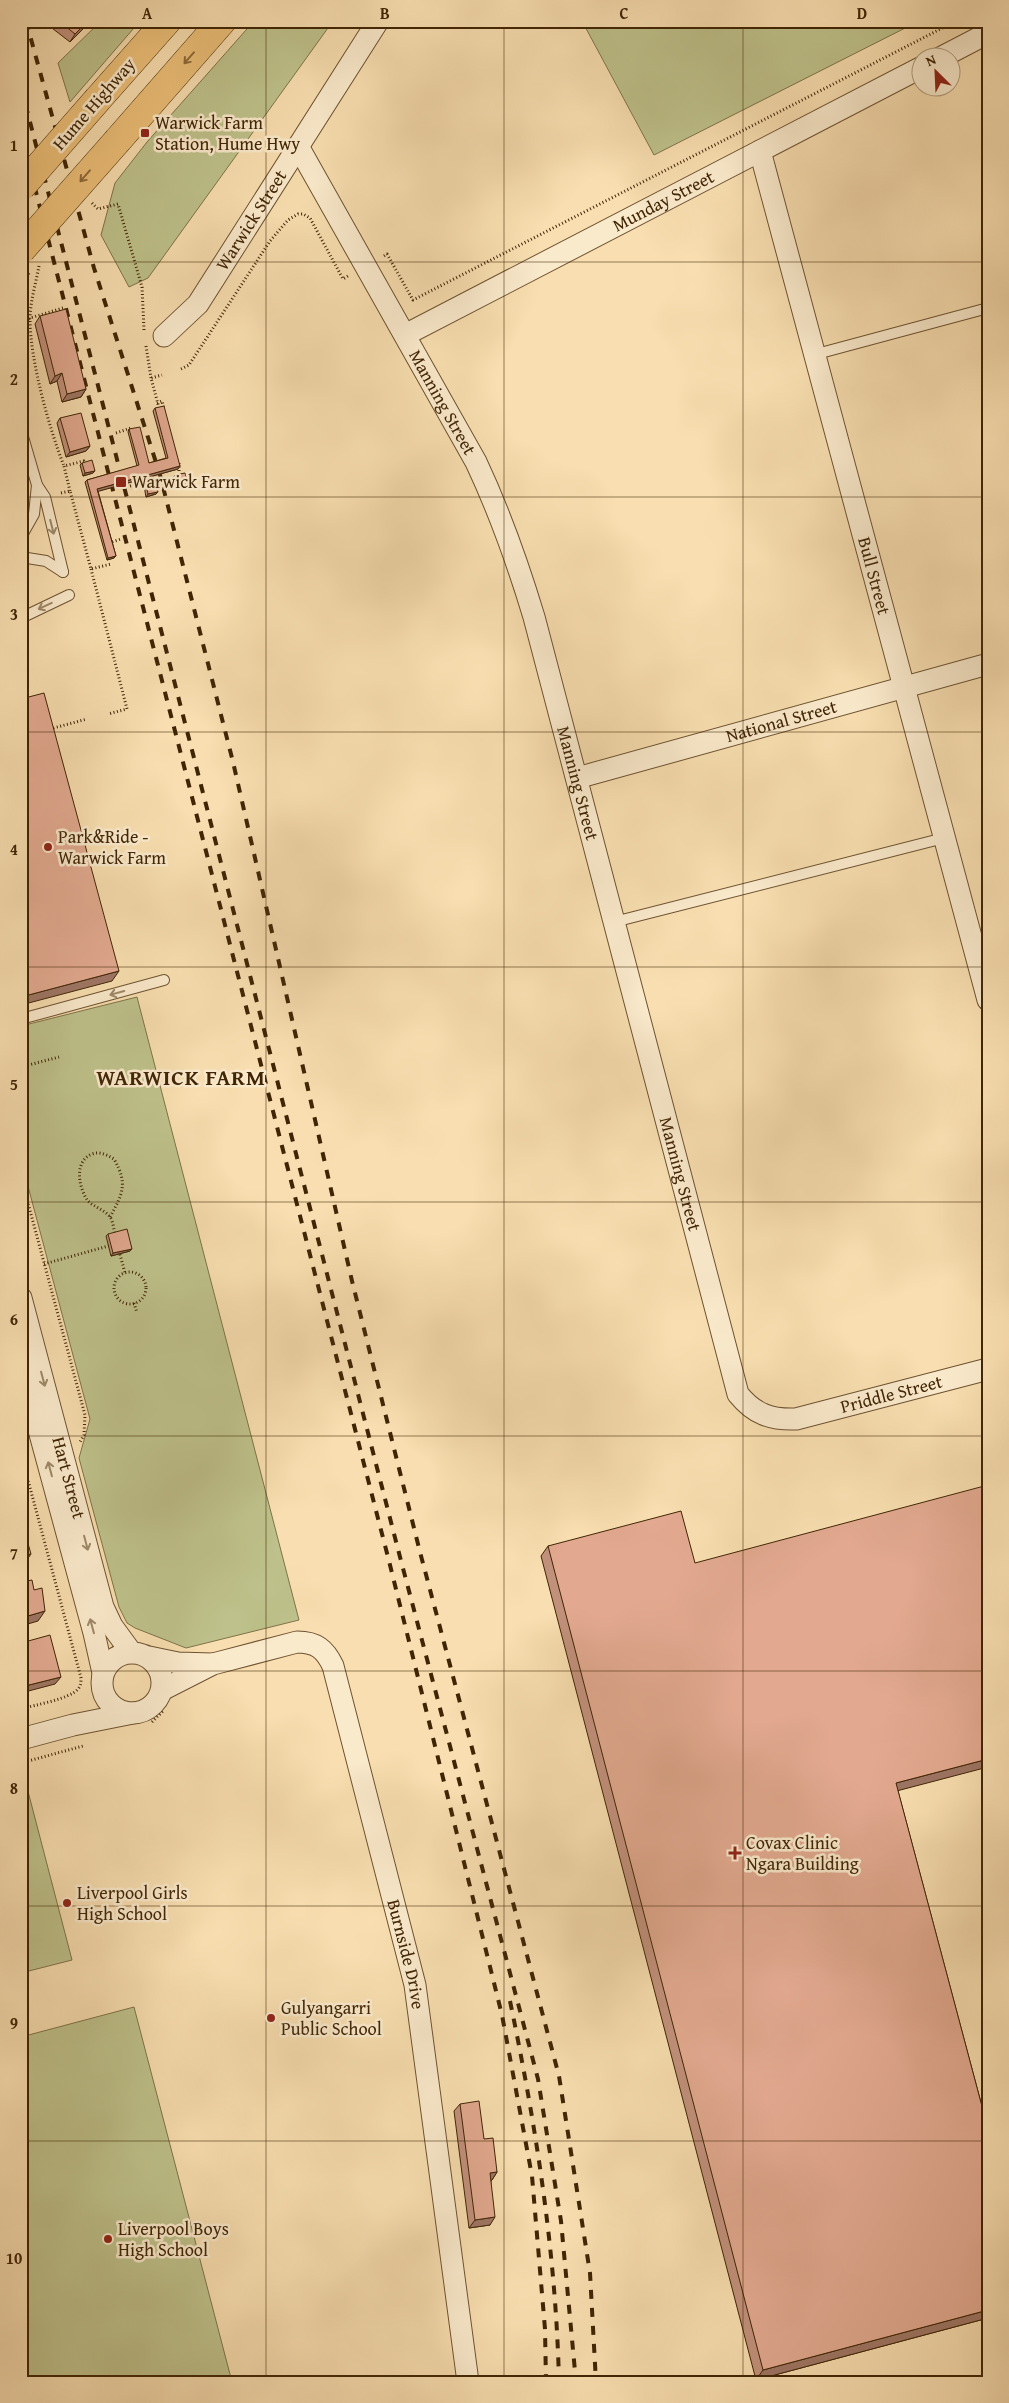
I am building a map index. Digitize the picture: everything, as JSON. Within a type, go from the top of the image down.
[{"type":"highway","name":"Hume Highway","points":[[21,187],[167,21]]},
{"type":"highway","points":[[31,255],[118,140],[222,21]]},
{"type":"street","name":"Warwick Street","points":[[151,337],[198,304],[378,21]]},
{"type":"street","points":[[959,48],[988,33]]},
{"type":"street","name":"Munday Street","points":[[406,335],[912,72]]},
{"type":"street","name":"Manning Street","points":[[299,148],[406,335],[476,462],[498,509],[534,617],[736,1387],[748,1405],[761,1414],[777,1420],[796,1419]]},
{"type":"street","name":"Bull Street","points":[[760,151],[813,355],[988,1000]]},
{"type":"street","name":"National Street","points":[[577,778],[988,664]]},
{"type":"street","name":"Hart Street","points":[[21,1298],[103,1607],[112,1626],[140,1654]]},
{"type":"street","name":"Hart Street","points":[[21,1364],[94,1633],[103,1683]]},
{"type":"street","name":"Priddle Street","points":[[796,1419],[988,1369]]},
{"type":"street","name":"Burnside Drive","points":[[162,1690],[212,1664],[286,1644],[309,1642],[326,1653],[333,1666],[416,1985],[468,2382]]},
{"type":"street","points":[[21,1739],[74,1725],[134,1713],[152,1706],[162,1690],[163,1680],[160,1672],[140,1654],[114,1658],[107,1664],[103,1683],[74,1725]]},
{"type":"street","name":"Burnside Drive","points":[[140,1654],[178,1663],[212,1664]]},
{"type":"street","points":[[103,1683],[108,1702],[115,1708],[134,1713]]},
{"type":"lane","points":[[813,355],[988,308]]},
{"type":"lane","points":[[21,430],[37,485],[45,497],[63,572],[46,561],[21,558]]},
{"type":"lane","points":[[21,537],[34,514],[37,485]]},
{"type":"lane","points":[[21,618],[69,595]]},
{"type":"lane","points":[[614,922],[944,838]]},
{"type":"lane","points":[[21,1019],[164,980]]},
{"type":"path","points":[[387,254],[414,300],[956,21]]},
{"type":"path","points":[[91,202],[98,209],[118,204],[142,287],[151,337],[151,378],[159,408]]},
{"type":"path","points":[[180,369],[188,365],[270,241],[292,216],[303,214],[310,218],[343,279]]},
{"type":"path","points":[[31,255],[30,318],[34,361],[64,466],[127,709],[108,714]]},
{"type":"path","points":[[21,326],[30,318],[63,308]]},
{"type":"path","points":[[151,378],[162,374]]},
{"type":"path","points":[[157,403],[162,401],[167,418]]},
{"type":"path","points":[[116,432],[131,428],[132,432]]},
{"type":"path","points":[[64,466],[84,460],[87,470]]},
{"type":"path","points":[[174,471],[180,482],[178,461]]},
{"type":"path","points":[[130,486],[145,482],[150,491],[146,473]]},
{"type":"path","points":[[61,493],[70,491]]},
{"type":"path","points":[[106,544],[121,539]]},
{"type":"path","points":[[91,569],[111,564]]},
{"type":"path","points":[[44,730],[87,719]]},
{"type":"path","points":[[21,1067],[59,1057]]},
{"type":"path","points":[[110,1217],[123,1193],[122,1176],[114,1159],[100,1153],[94,1153],[82,1162],[79,1171],[80,1184],[89,1202],[110,1217],[125,1273]]},
{"type":"path","points":[[21,1177],[85,1415],[84,1435],[77,1448]]},
{"type":"path","points":[[44,1264],[118,1244]]},
{"type":"path","points":[[136,1272],[144,1278],[146,1283],[146,1293],[139,1302],[134,1303],[123,1302],[116,1295],[115,1284],[117,1279],[125,1273],[136,1272]]},
{"type":"path","points":[[134,1303],[137,1312]]},
{"type":"path","points":[[21,1454],[81,1678],[77,1690],[70,1694],[21,1709]]},
{"type":"path","points":[[21,1763],[88,1744]]},
{"type":"green space","points":[[101,21],[140,21],[70,102],[58,63]]},
{"type":"green space","points":[[254,21],[333,21],[148,278],[129,287],[101,235],[115,183],[147,142]]},
{"type":"green space","points":[[582,21],[919,21],[654,155]]},
{"type":"green space","points":[[137,997],[299,1620],[186,1648],[135,1628],[127,1623],[119,1607],[79,1458],[90,1419],[21,1160],[21,1026]]},
{"type":"green space","points":[[21,1776],[24,1776],[72,1960],[21,1973]]},
{"type":"green space","name":"Liverpool Boys High School","points":[[134,2007],[232,2382],[21,2382],[21,2037]]},
{"type":"building","points":[[59,21],[88,21],[75,34]]},
{"type":"building","points":[[66,309],[86,389],[67,394],[62,373],[55,376],[40,316]]},
{"type":"building","points":[[164,406],[180,466],[97,489],[116,556],[108,558],[87,480],[139,465],[129,429],[140,427],[149,463],[168,458],[155,408]]},
{"type":"building","points":[[81,413],[90,446],[70,452],[60,418]]},
{"type":"building","points":[[92,460],[95,471],[85,473],[82,463]]},
{"type":"building","points":[[185,473],[188,483],[178,486],[175,475]]},
{"type":"building","points":[[155,481],[158,492],[148,494],[146,484]]},
{"type":"building","name":"Park&Ride - Warwick Farm","points":[[44,693],[119,971],[21,997],[21,699]]},
{"type":"building","points":[[127,1229],[132,1249],[113,1253],[108,1234]]},
{"type":"building","points":[[988,1485],[988,1759],[896,1783],[988,2129],[988,2310],[763,2370],[548,1546],[681,1511],[695,1563]]},
{"type":"building","points":[[21,1519],[31,1554],[21,1556]]},
{"type":"building","points":[[32,1580],[34,1590],[42,1588],[45,1611],[21,1618],[21,1582]]},
{"type":"building","points":[[50,1635],[61,1677],[21,1687],[21,1643]]},
{"type":"building","points":[[479,2101],[484,2139],[493,2138],[497,2172],[490,2173],[495,2217],[475,2220],[460,2104]]},
{"type":"railway","points":[[26,21],[94,268],[160,475],[233,762],[352,1281],[420,1552],[559,2076],[590,2273],[596,2382]]},
{"type":"railway","points":[[21,87],[400,1557],[538,2079],[561,2221],[576,2382]]},
{"type":"railway","points":[[21,134],[389,1561],[502,2015],[532,2176],[545,2329],[546,2382]]},
{"type":"railway","points":[[510,2001],[528,2095],[543,2190],[554,2286],[559,2382]]},
{"type":"place","name":"Warwick Farm Station, Hume Hwy","points":[[145,133]]},
{"type":"place","name":"Warwick Farm","points":[[121,482]]},
{"type":"place","name":"Park&Ride - Warwick Farm","points":[[48,847]]},
{"type":"place","name":"Covax Clinic Ngara Building","points":[[735,1853]]},
{"type":"place","name":"Liverpool Girls High School","points":[[67,1903]]},
{"type":"place","name":"Gulyangarri Public School","points":[[271,2018]]},
{"type":"place","name":"Liverpool Boys High School","points":[[108,2239]]},
{"type":"district","name":"WARWICK FARM","points":[[181,1077]]}]
